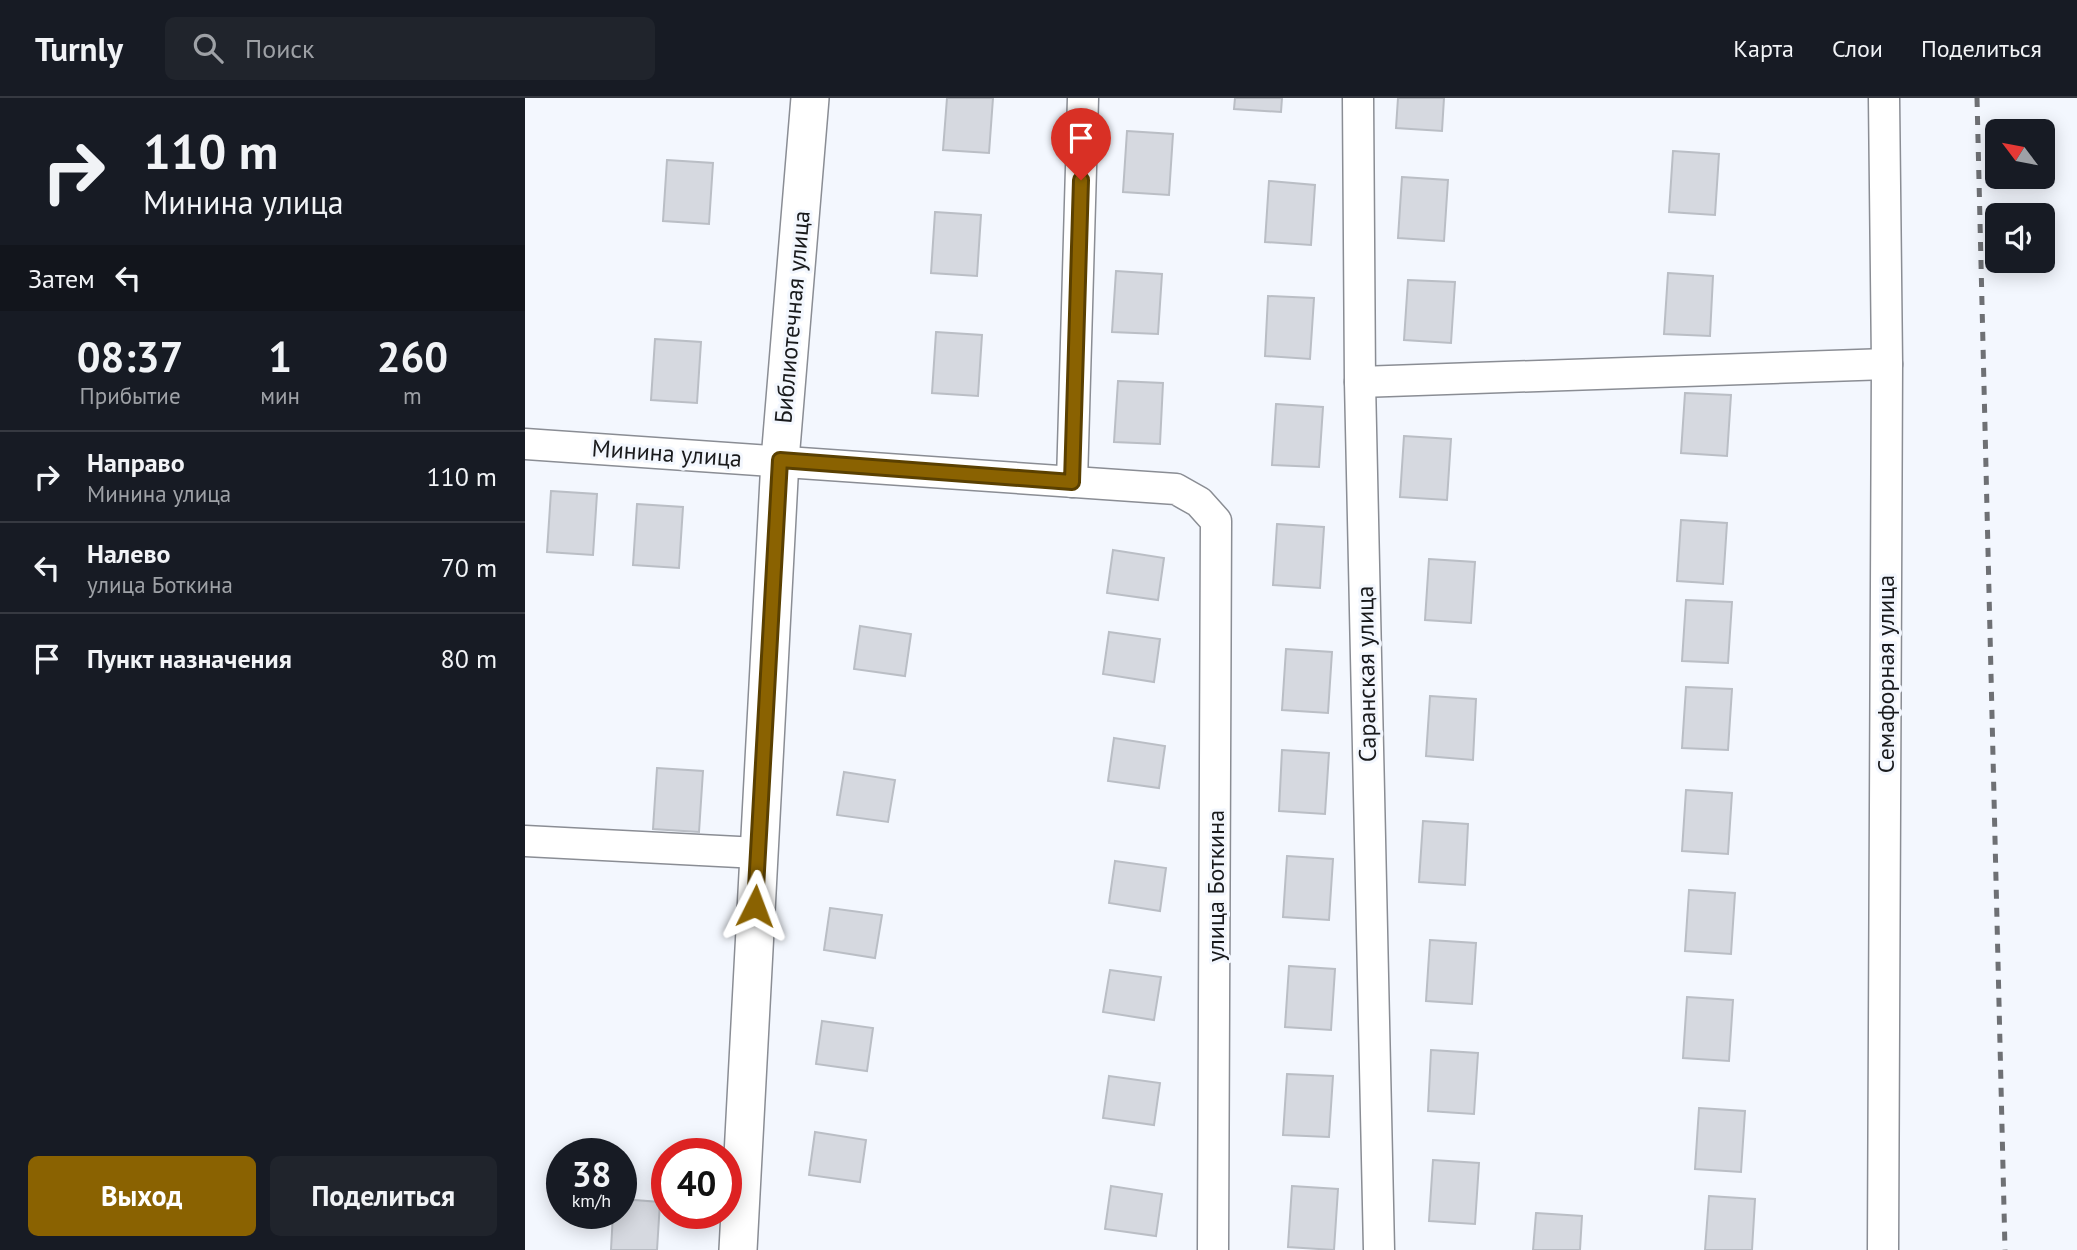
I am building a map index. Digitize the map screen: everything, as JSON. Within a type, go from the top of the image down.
[{"type":"street","name":"Библиотечная улица","points":[[737,1250],[780,460],[810,98]]},
{"type":"street","points":[[1072,482],[1083,98]]},
{"type":"street","name":"Саранская улица","points":[[1359,98],[1360,382],[1379,1250]]},
{"type":"street","name":"Семафорная улица","points":[[1883,1250],[1887,364],[1884,98]]},
{"type":"street","points":[[1360,382],[1887,364]]},
{"type":"street","name":"Минина улица","points":[[525,444],[1176,489],[1199,502],[1216,521]]},
{"type":"street","name":"улица Боткина","points":[[1213,1250],[1216,521]]},
{"type":"street","points":[[525,841],[758,853]]},
{"type":"building","points":[[947,98],[993,98],[989,153],[943,150]]},
{"type":"building","points":[[1235,98],[1282,98],[1281,112],[1234,109]]},
{"type":"building","points":[[1398,98],[1444,98],[1442,131],[1396,128]]},
{"type":"building","points":[[1127,131],[1173,134],[1169,195],[1123,192]]},
{"type":"building","points":[[1673,151],[1719,154],[1715,215],[1669,212]]},
{"type":"building","points":[[667,160],[713,163],[709,224],[663,221]]},
{"type":"building","points":[[1402,177],[1448,180],[1444,241],[1398,238]]},
{"type":"building","points":[[1269,181],[1315,185],[1311,245],[1265,242]]},
{"type":"building","points":[[935,212],[981,215],[977,276],[931,273]]},
{"type":"building","points":[[1116,271],[1162,274],[1158,334],[1112,332]]},
{"type":"building","points":[[1668,273],[1713,276],[1710,336],[1664,334]]},
{"type":"building","points":[[1408,280],[1455,282],[1451,343],[1404,340]]},
{"type":"building","points":[[1268,296],[1314,298],[1310,359],[1265,356]]},
{"type":"building","points":[[936,332],[982,335],[978,396],[932,393]]},
{"type":"building","points":[[655,339],[701,342],[697,403],[651,400]]},
{"type":"building","points":[[1118,381],[1163,383],[1160,444],[1114,442]]},
{"type":"building","points":[[1685,393],[1731,395],[1727,456],[1681,453]]},
{"type":"building","points":[[1276,404],[1323,407],[1319,467],[1272,465]]},
{"type":"building","points":[[1404,436],[1451,439],[1447,500],[1400,497]]},
{"type":"building","points":[[551,491],[597,494],[593,555],[547,552]]},
{"type":"building","points":[[637,504],[683,507],[679,568],[633,565]]},
{"type":"building","points":[[1681,520],[1727,523],[1723,584],[1677,581]]},
{"type":"building","points":[[1277,524],[1324,527],[1320,588],[1273,585]]},
{"type":"building","points":[[1113,550],[1164,558],[1158,600],[1107,593]]},
{"type":"building","points":[[1429,559],[1475,562],[1471,623],[1425,620]]},
{"type":"building","points":[[1686,600],[1732,602],[1728,663],[1682,661]]},
{"type":"building","points":[[860,626],[911,634],[905,676],[854,669]]},
{"type":"building","points":[[1109,632],[1160,639],[1154,682],[1103,674]]},
{"type":"building","points":[[1286,649],[1332,652],[1328,713],[1282,710]]},
{"type":"building","points":[[1686,687],[1732,689],[1728,750],[1682,748]]},
{"type":"building","points":[[1430,696],[1476,699],[1473,760],[1426,756]]},
{"type":"building","points":[[1114,738],[1165,746],[1159,788],[1108,781]]},
{"type":"building","points":[[1282,750],[1329,753],[1325,814],[1279,811]]},
{"type":"building","points":[[657,768],[703,771],[699,832],[653,829]]},
{"type":"building","points":[[844,772],[895,780],[888,822],[837,815]]},
{"type":"building","points":[[1686,790],[1732,793],[1728,854],[1682,851]]},
{"type":"building","points":[[1423,821],[1468,824],[1465,885],[1419,882]]},
{"type":"building","points":[[1287,856],[1333,859],[1329,920],[1283,917]]},
{"type":"building","points":[[1115,861],[1166,868],[1160,911],[1109,903]]},
{"type":"building","points":[[1689,890],[1735,893],[1731,954],[1685,951]]},
{"type":"building","points":[[830,908],[882,915],[875,958],[824,950]]},
{"type":"building","points":[[1430,940],[1476,943],[1472,1004],[1426,1001]]},
{"type":"building","points":[[1289,966],[1335,969],[1331,1030],[1285,1027]]},
{"type":"building","points":[[1110,970],[1161,977],[1154,1020],[1103,1012]]},
{"type":"building","points":[[1687,997],[1733,1000],[1729,1061],[1683,1058]]},
{"type":"building","points":[[822,1021],[873,1028],[867,1071],[816,1064]]},
{"type":"building","points":[[1431,1050],[1478,1053],[1474,1114],[1428,1111]]},
{"type":"building","points":[[1287,1074],[1333,1076],[1329,1137],[1283,1135]]},
{"type":"building","points":[[1109,1076],[1160,1083],[1154,1125],[1103,1118]]},
{"type":"building","points":[[1699,1108],[1745,1111],[1741,1172],[1695,1169]]},
{"type":"building","points":[[815,1132],[866,1140],[860,1182],[809,1175]]},
{"type":"building","points":[[1433,1160],[1479,1163],[1475,1224],[1429,1221]]},
{"type":"building","points":[[1111,1186],[1162,1194],[1156,1236],[1105,1229]]},
{"type":"building","points":[[1292,1186],[1338,1189],[1334,1250],[1288,1247]]},
{"type":"building","points":[[1709,1196],[1755,1199],[1752,1250],[1705,1250]]},
{"type":"building","points":[[637,1200],[651,1201],[651,1229],[658,1229],[657,1250],[611,1250],[612,1229],[637,1229]]},
{"type":"building","points":[[1536,1213],[1582,1216],[1580,1250],[1533,1250]]},
{"type":"railway","points":[[1977,98],[2005,1250]]},
{"type":"route","points":[[755,906],[780,460],[1072,482],[1081,180]]}]
